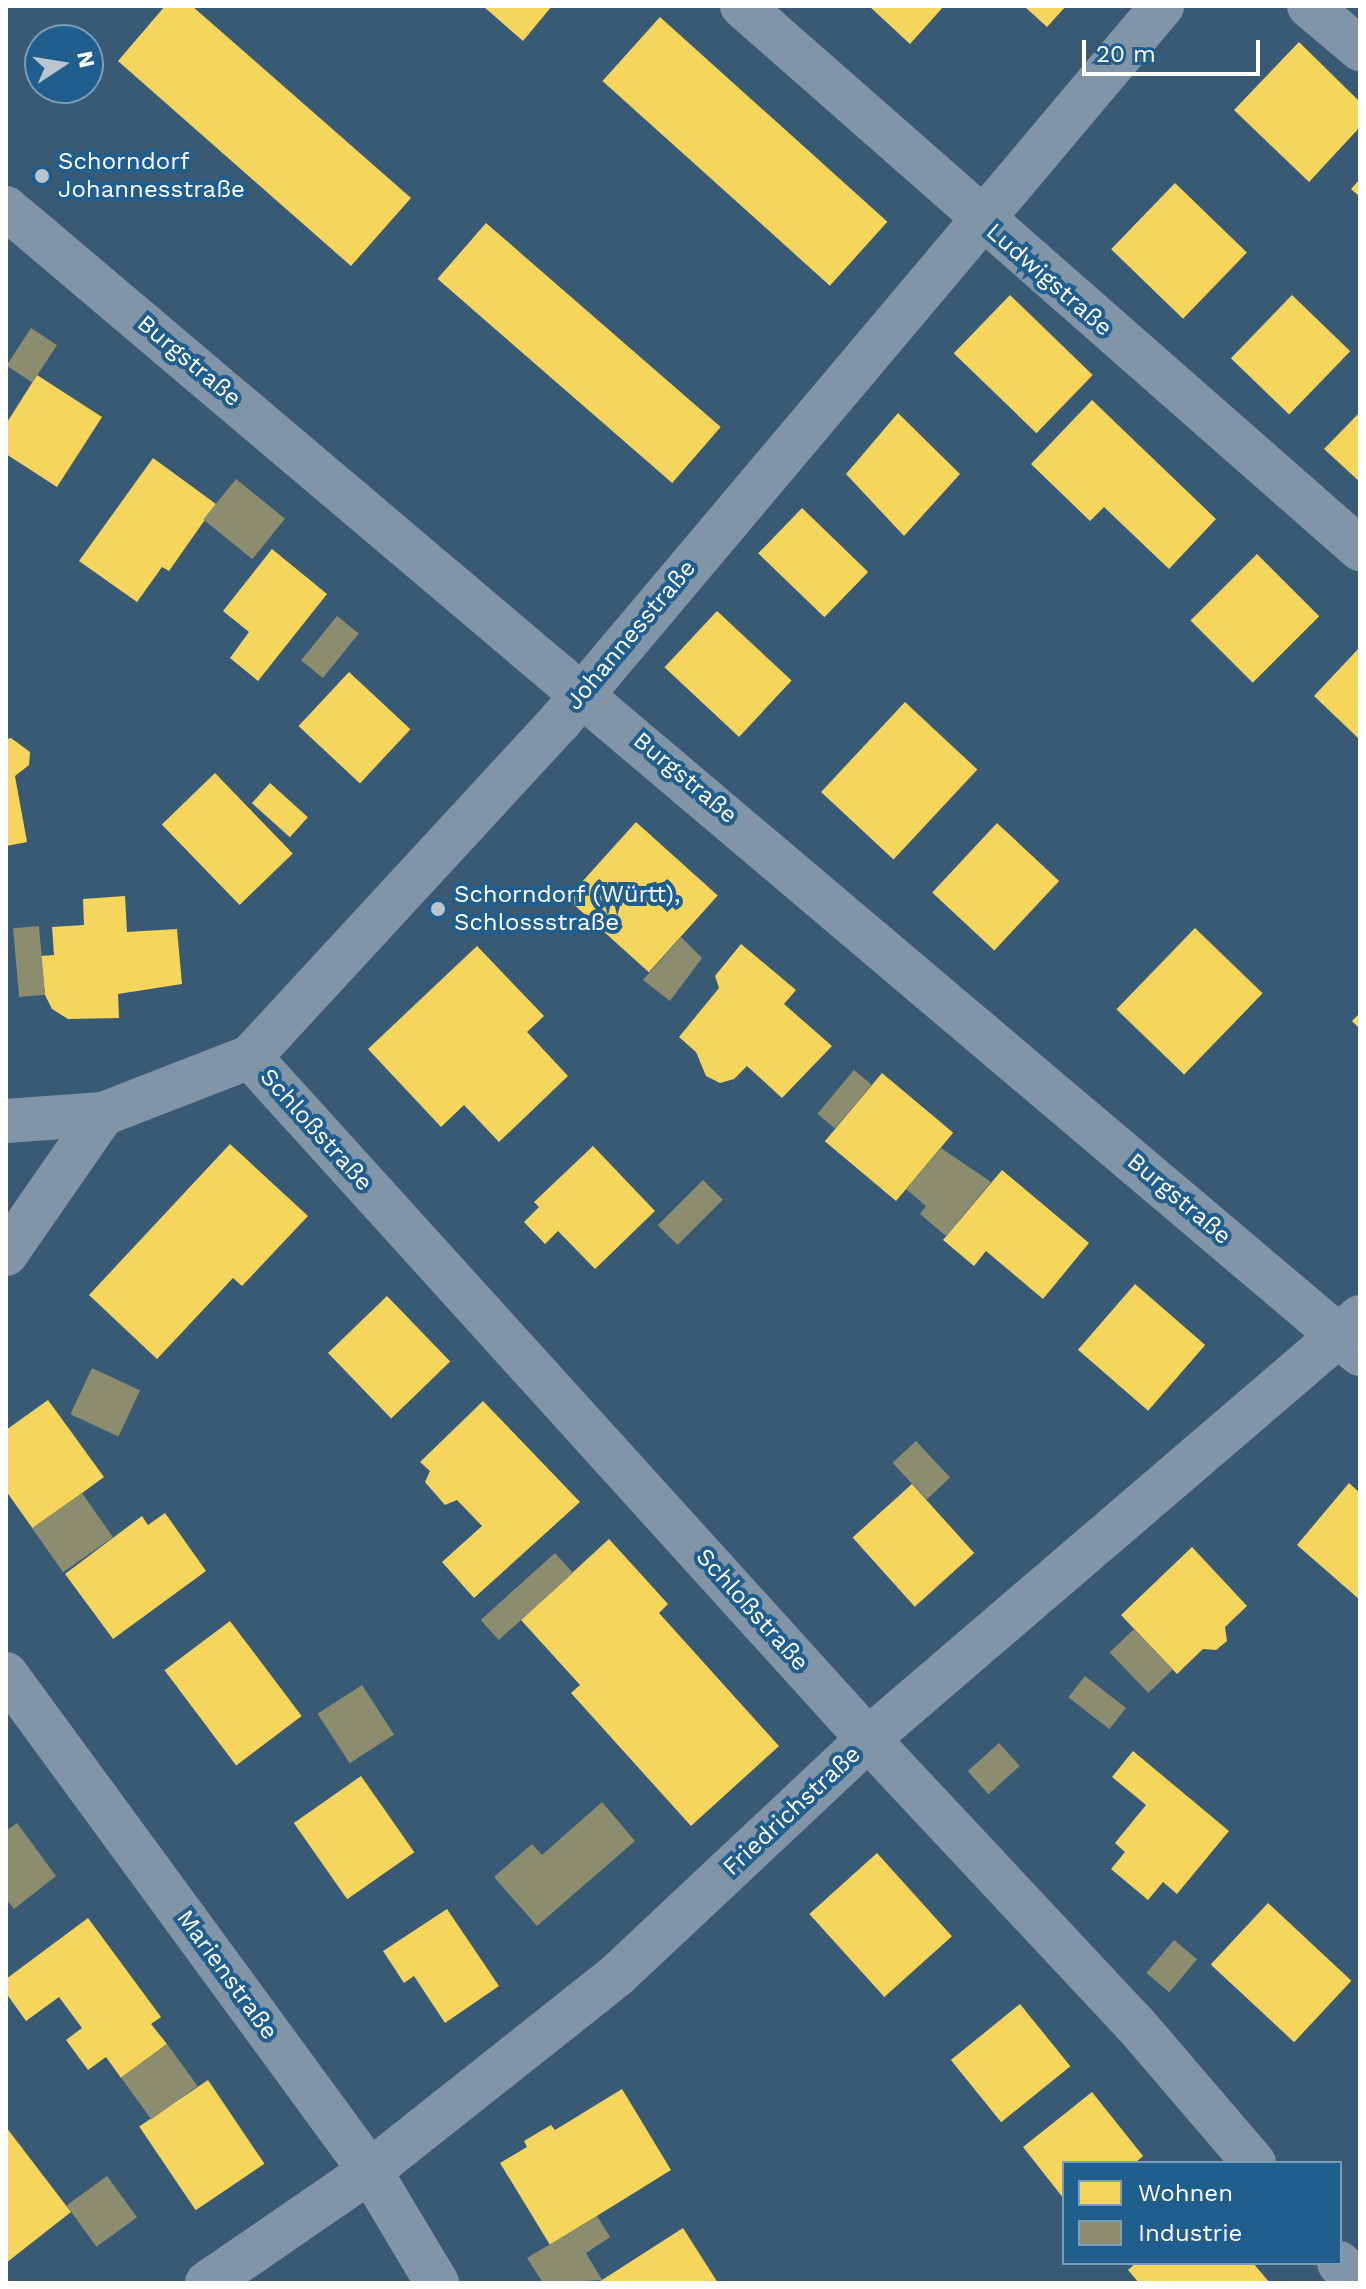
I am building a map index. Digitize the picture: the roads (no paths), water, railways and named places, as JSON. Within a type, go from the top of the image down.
[{"type":"street","name":"Ludwigstraße","points":[[742,6],[979,219],[1360,549]]},
{"type":"street","name":"Johannesstraße","points":[[6,1121],[103,1114],[250,1057],[584,693],[979,219],[1162,6]]},
{"type":"street","points":[[1309,6],[1360,49]]},
{"type":"street","name":"Burgstraße","points":[[6,208],[1353,1335]]},
{"type":"street","name":"Schloßstraße","points":[[250,1057],[868,1739],[1135,2024],[1252,2161]]},
{"type":"street","points":[[7,1246],[103,1114]]},
{"type":"street","name":"Friedrichstraße","points":[[207,2283],[370,2171],[617,1975],[868,1739],[1353,1335]]},
{"type":"street","name":"Marienstraße","points":[[6,1674],[370,2171],[437,2283]]},
{"type":"street","points":[[1341,2265],[1356,2283]]},
{"type":"place","name":"Schorndorf Johannesstraße","points":[[42,176]]},
{"type":"place","name":"Schorndorf (Württ), Schlossstraße","points":[[438,909]]}]
